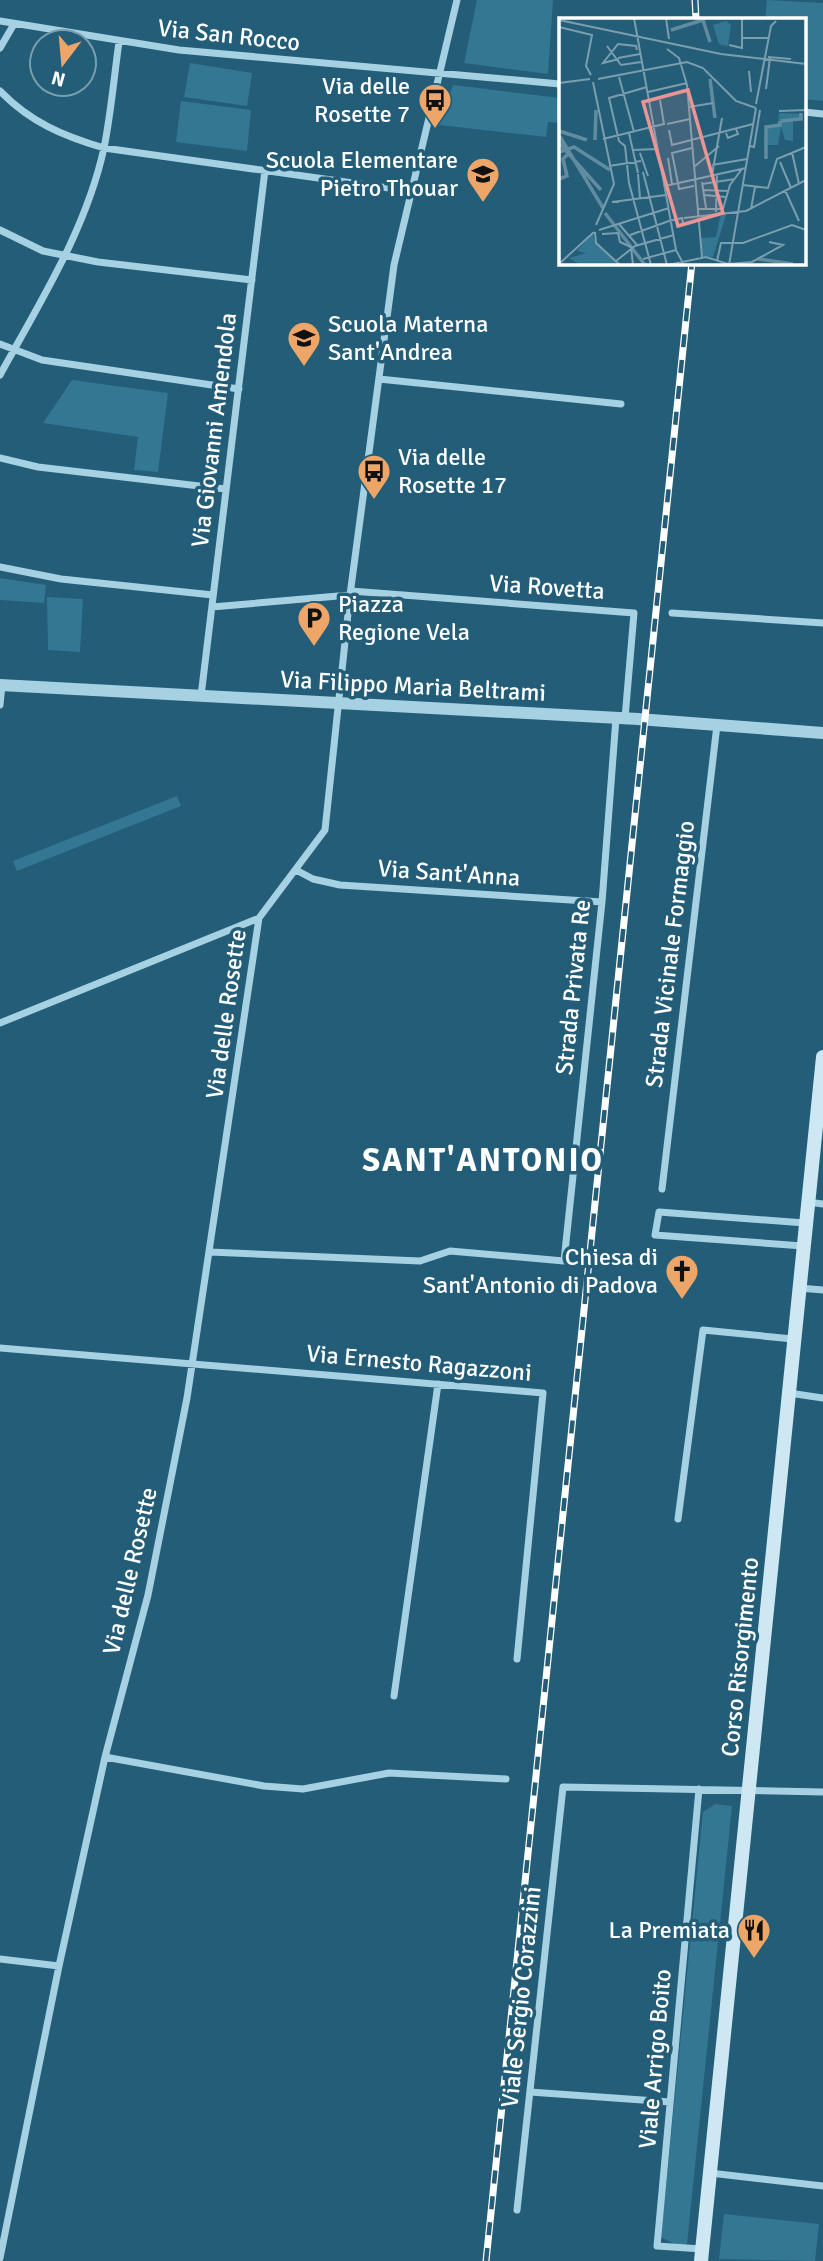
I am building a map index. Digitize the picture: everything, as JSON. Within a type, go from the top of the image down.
[{"type":"main road","name":"Corso Risorgimento","points":[[702,2255],[823,1057]]},
{"type":"street","name":"Via delle Rosette","points":[[0,2258],[59,1966],[105,1757],[148,1595],[192,1363],[260,918],[326,830],[351,593],[394,265],[457,0]]},
{"type":"street","name":"Via San Rocco","points":[[0,21],[119,42],[559,84]]},
{"type":"street","points":[[0,48],[14,24]]},
{"type":"street","points":[[0,375],[66,255],[86,207],[104,148],[119,42]]},
{"type":"street","points":[[0,91],[35,122],[66,137],[104,148],[410,191]]},
{"type":"street","name":"Via Giovanni Amendola","points":[[201,696],[265,170]]},
{"type":"street","points":[[0,230],[43,251],[252,280]]},
{"type":"street","points":[[0,344],[41,360],[239,389]]},
{"type":"street","points":[[379,379],[621,404]]},
{"type":"street","points":[[0,458],[38,467],[225,489]]},
{"type":"street","points":[[0,567],[61,579],[214,595]]},
{"type":"street","points":[[212,607],[351,593]]},
{"type":"street","name":"Via Rovetta","points":[[351,593],[634,613],[620,718]]},
{"type":"street","points":[[673,613],[823,623]]},
{"type":"street","points":[[0,705],[1,685]]},
{"type":"street","name":"Via Filippo Maria Beltrami","points":[[1,685],[620,718],[823,733]]},
{"type":"street","name":"Strada Privata Re","points":[[210,1252],[420,1261],[450,1251],[564,1261],[620,718]]},
{"type":"street","name":"Strada Vicinale Formaggio","points":[[662,1189],[717,725]]},
{"type":"street","name":"Via Sant'Anna","points":[[296,870],[313,879],[340,885],[602,902]]},
{"type":"street","points":[[0,1023],[260,918]]},
{"type":"street","points":[[807,1202],[823,1204]]},
{"type":"street","points":[[803,1246],[655,1235],[659,1212],[805,1223]]},
{"type":"street","points":[[798,1288],[823,1290]]},
{"type":"street","points":[[678,1519],[704,1330],[793,1339]]},
{"type":"street","name":"Via Ernesto Ragazzoni","points":[[0,1348],[543,1393],[517,1659]]},
{"type":"street","points":[[394,1696],[438,1384]]},
{"type":"street","points":[[788,1393],[823,1398]]},
{"type":"street","points":[[105,1757],[264,1786],[303,1789],[389,1773],[506,1779]]},
{"type":"street","name":"Viale Sergio Corazzini","points":[[517,2210],[563,1787],[699,1788]]},
{"type":"street","points":[[699,1788],[823,1792]]},
{"type":"street","name":"Viale Arrigo Boito","points":[[699,1788],[657,2246],[702,2255]]},
{"type":"street","points":[[0,1959],[59,1966]]},
{"type":"street","points":[[530,2092],[670,2102]]},
{"type":"street","points":[[710,2173],[823,2186]]},
{"type":"shaded area","points":[[477,0],[553,0],[548,74],[464,63]]},
{"type":"shaded area","points":[[767,0],[823,3],[823,101],[806,99],[806,18],[765,18]]},
{"type":"shaded area","points":[[190,63],[252,73],[247,106],[184,97]]},
{"type":"shaded area","points":[[453,85],[559,98],[559,123],[548,122],[546,137],[439,125]]},
{"type":"shaded area","points":[[181,101],[251,110],[247,151],[176,142]]},
{"type":"shaded area","points":[[72,380],[168,393],[158,472],[134,470],[138,437],[43,423]]},
{"type":"shaded area","points":[[0,578],[46,585],[44,603],[0,600]]},
{"type":"shaded area","points":[[47,597],[83,599],[80,652],[48,650]]},
{"type":"shaded area","points":[[177,796],[181,806],[17,871],[13,861]]},
{"type":"shaded area","points":[[715,1804],[732,1806],[687,2244],[678,2246],[661,2237],[703,1812]]},
{"type":"shaded area","points":[[724,2214],[819,2224],[815,2261],[719,2259]]},
{"type":"railway","points":[[695,0],[696,18]]},
{"type":"railway","points":[[486,2261],[692,264]]},
{"type":"place","name":"Via delle Rosette 7","points":[[435,130]]},
{"type":"place","name":"Scuola Elementare Pietro Thouar","points":[[483,204]]},
{"type":"place","name":"Scuola Materna Sant'Andrea","points":[[304,368]]},
{"type":"place","name":"Via delle Rosette 17","points":[[374,501]]},
{"type":"place","name":"Piazza Regione Vela","points":[[314,648]]},
{"type":"place","name":"Chiesa di Sant'Antonio di Padova","points":[[682,1301]]},
{"type":"place","name":"La Premiata","points":[[754,1960]]},
{"type":"district","name":"SANT'ANTONIO","points":[[483,1160]]}]
